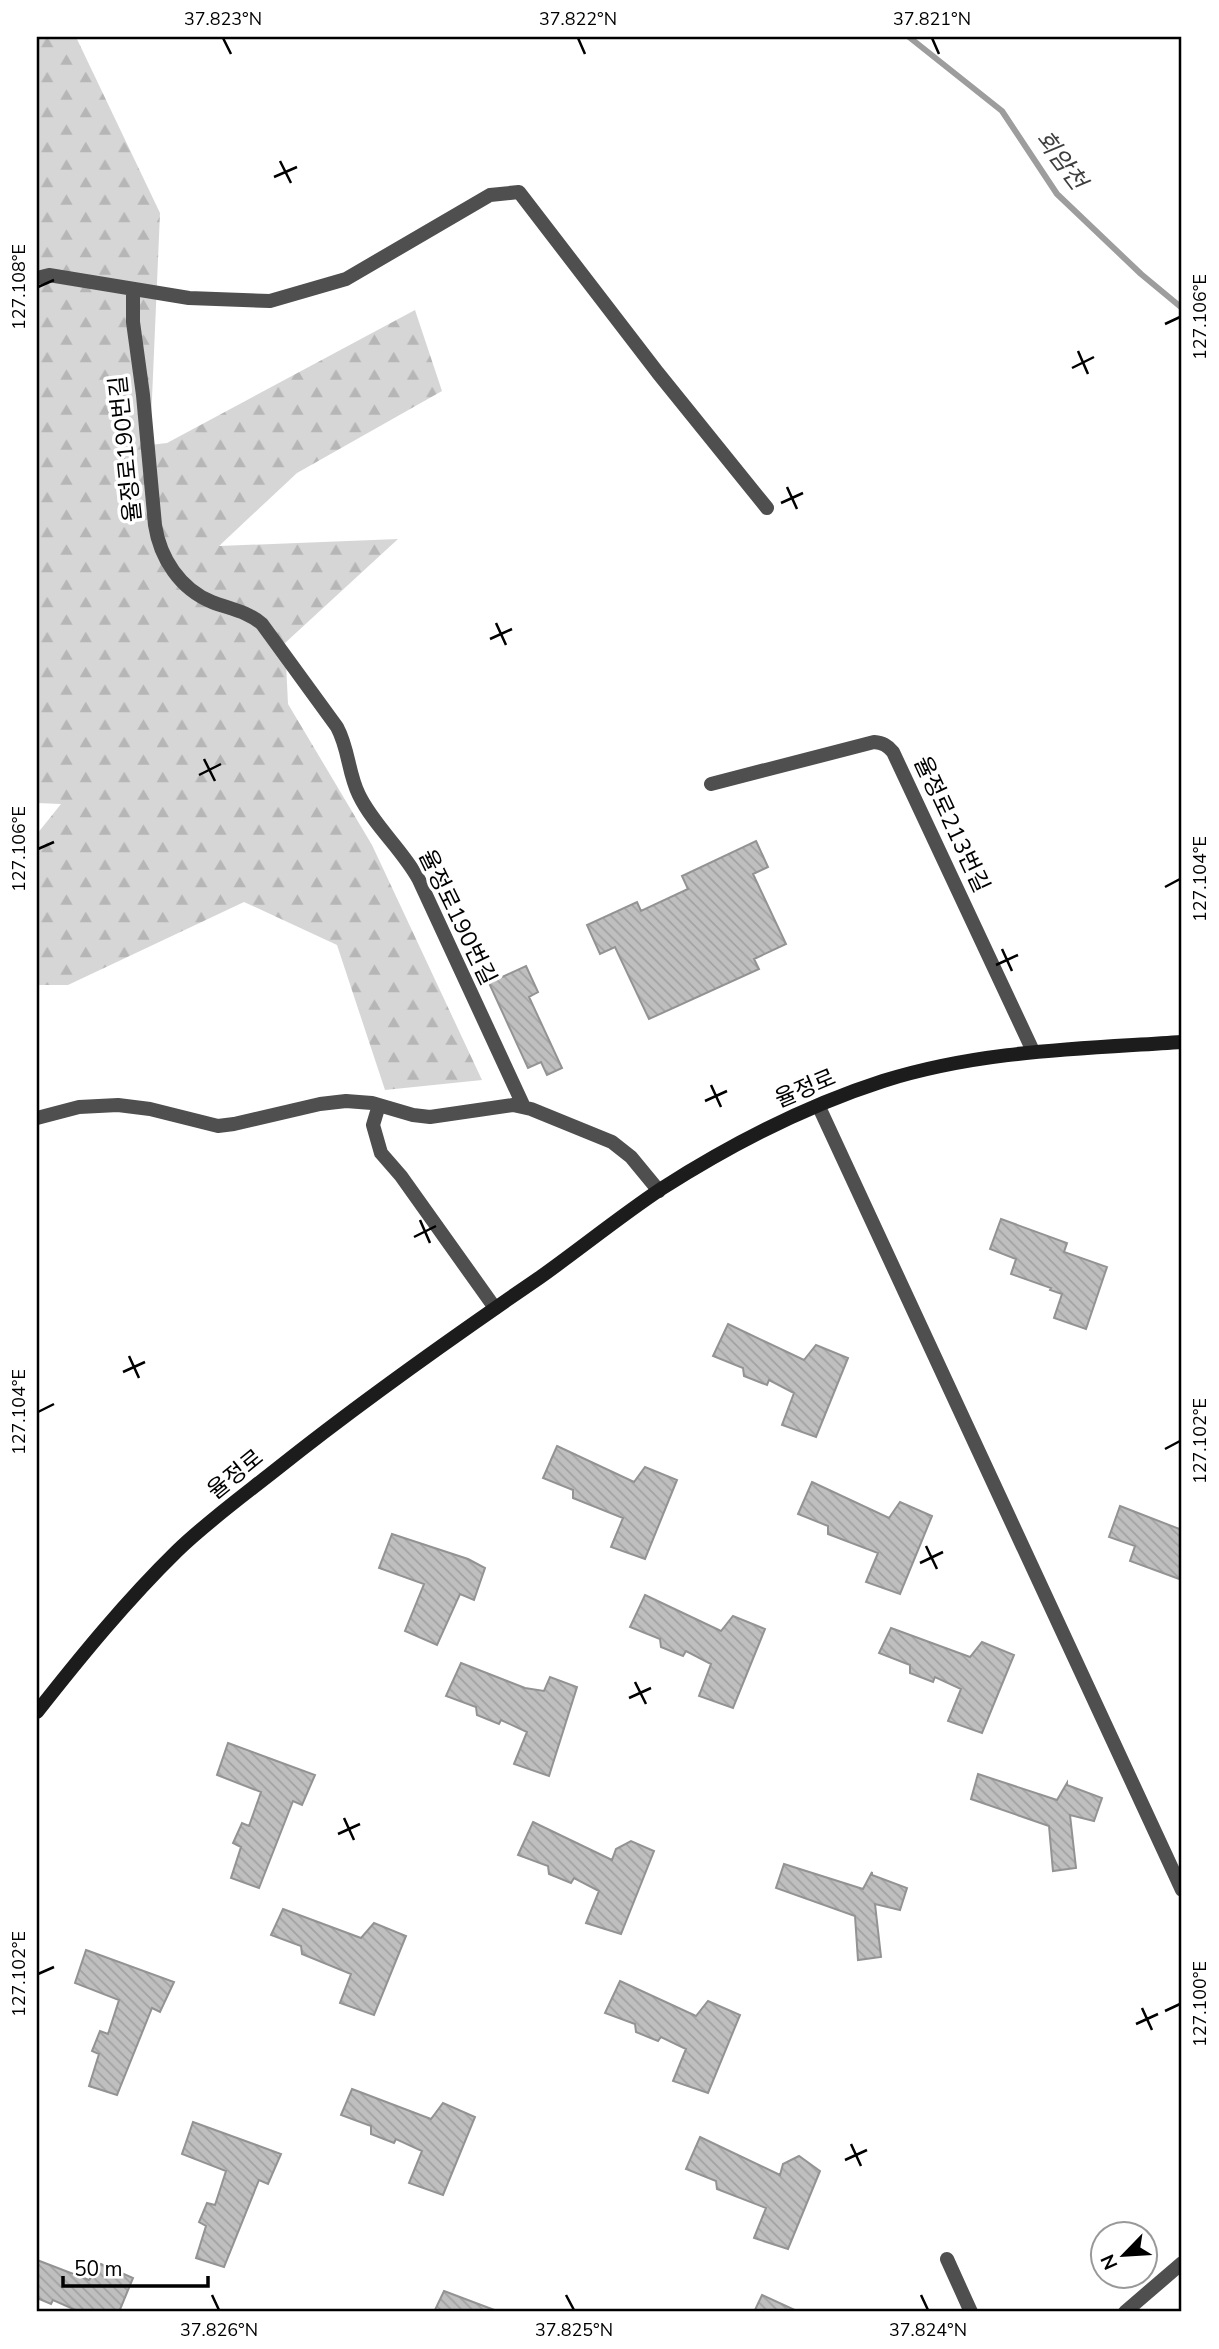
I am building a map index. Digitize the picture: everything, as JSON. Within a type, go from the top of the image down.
[{"type":"main road","name":"율정로","points":[[37,1712],[107,1626],[180,1549],[322,1433],[659,1191],[747,1138],[879,1083],[924,1069],[1033,1051],[1182,1042]]},
{"type":"street","points":[[37,278],[50,275],[189,298],[270,301],[346,279],[490,195],[519,192],[766,508]]},
{"type":"street","name":"율정로190번길","points":[[133,290],[155,525],[158,544],[166,561],[194,592],[210,601],[252,616],[262,624],[337,727],[344,739],[360,798],[411,864],[524,1107]]},
{"type":"street","name":"율정로213번길","points":[[711,784],[874,742],[888,746],[1033,1051]]},
{"type":"street","points":[[37,1118],[79,1107],[118,1105],[218,1126],[346,1101],[379,1105],[412,1115],[430,1117],[513,1105],[612,1142],[631,1157],[659,1191]]},
{"type":"street","points":[[379,1105],[373,1125],[381,1153],[401,1176],[495,1308]]},
{"type":"street","points":[[819,1107],[1182,1890]]},
{"type":"street","points":[[947,2259],[971,2312]]},
{"type":"street","points":[[1125,2312],[1182,2263]]},
{"type":"green space","points":[[38,37],[76,37],[160,213],[150,445],[167,443],[415,310],[442,391],[297,473],[219,546],[398,539],[285,643],[288,704],[372,845],[482,1080],[385,1090],[337,945],[244,902],[68,985],[37,985],[37,834],[61,804],[37,803]]},
{"type":"building","points":[[756,841],[768,867],[753,874],[786,944],[754,959],[759,969],[649,1019],[615,947],[600,954],[587,925],[637,902],[641,911],[688,889],[682,876]]},
{"type":"building","points":[[526,966],[538,992],[529,997],[562,1068],[547,1075],[541,1062],[528,1068],[489,983]]},
{"type":"building","points":[[1001,1219],[1067,1243],[1064,1252],[1107,1267],[1086,1329],[1054,1318],[1062,1294],[1011,1274],[1016,1259],[990,1249]]},
{"type":"building","points":[[728,1324],[804,1360],[816,1345],[848,1358],[816,1437],[782,1425],[794,1393],[769,1380],[767,1385],[744,1376],[743,1368],[713,1356]]},
{"type":"building","points":[[557,1446],[634,1482],[645,1467],[677,1480],[645,1559],[611,1547],[623,1518],[573,1498],[573,1490],[543,1478]]},
{"type":"building","points":[[812,1482],[889,1518],[900,1502],[932,1516],[900,1594],[866,1582],[878,1553],[828,1534],[828,1526],[798,1514]]},
{"type":"building","points":[[1120,1506],[1182,1530],[1182,1580],[1130,1561],[1135,1546],[1109,1537]]},
{"type":"building","points":[[392,1534],[468,1559],[485,1568],[474,1600],[460,1594],[437,1645],[405,1631],[424,1584],[379,1568]]},
{"type":"building","points":[[645,1595],[721,1631],[733,1616],[765,1629],[733,1708],[699,1696],[711,1664],[686,1651],[683,1656],[661,1647],[660,1639],[630,1627]]},
{"type":"building","points":[[891,1628],[970,1657],[982,1642],[1014,1655],[982,1733],[948,1721],[961,1689],[935,1677],[933,1682],[910,1673],[910,1665],[879,1653]]},
{"type":"building","points":[[461,1663],[525,1688],[544,1691],[550,1677],[577,1687],[549,1776],[514,1764],[527,1732],[501,1720],[499,1724],[477,1715],[476,1707],[446,1696]]},
{"type":"building","points":[[228,1743],[315,1775],[302,1805],[293,1801],[259,1888],[231,1878],[241,1847],[233,1843],[242,1823],[249,1826],[261,1792],[217,1775]]},
{"type":"building","points":[[978,1774],[1057,1800],[1067,1783],[1102,1798],[1094,1821],[1070,1815],[1076,1868],[1053,1871],[1049,1826],[971,1799]]},
{"type":"building","points":[[533,1822],[612,1860],[616,1849],[631,1841],[654,1851],[621,1934],[586,1923],[599,1891],[574,1878],[571,1883],[549,1874],[548,1866],[518,1855]]},
{"type":"building","points":[[784,1864],[863,1889],[872,1872],[872,1875],[907,1888],[900,1910],[875,1904],[881,1957],[858,1960],[855,1916],[776,1888]]},
{"type":"building","points":[[283,1909],[361,1938],[374,1923],[406,1936],[374,2015],[340,2003],[351,1974],[302,1954],[301,1946],[271,1935]]},
{"type":"building","points":[[86,1950],[174,1982],[160,2012],[152,2008],[117,2095],[89,2086],[99,2054],[92,2051],[100,2031],[108,2034],[119,2000],[75,1983]]},
{"type":"building","points":[[620,1981],[696,2016],[708,2001],[740,2015],[708,2093],[673,2081],[686,2049],[661,2037],[658,2041],[636,2032],[635,2024],[605,2013]]},
{"type":"building","points":[[352,2089],[431,2119],[443,2103],[475,2117],[443,2195],[409,2183],[422,2151],[396,2139],[394,2143],[371,2134],[371,2126],[341,2115]]},
{"type":"building","points":[[193,2122],[281,2154],[268,2184],[259,2180],[224,2267],[196,2258],[206,2226],[199,2222],[207,2203],[215,2205],[226,2171],[182,2154]]},
{"type":"building","points":[[700,2137],[780,2175],[783,2164],[799,2156],[820,2171],[788,2249],[754,2238],[766,2208],[717,2189],[716,2181],[686,2169]]},
{"type":"building","points":[[37,2260],[89,2280],[101,2264],[133,2278],[119,2312],[80,2312],[53,2300],[51,2304],[37,2298]]},
{"type":"building","points":[[444,2291],[497,2311],[497,2312],[434,2312]]},
{"type":"building","points":[[762,2295],[799,2312],[754,2312]]},
{"type":"waterway","name":"회암천","points":[[909,37],[1002,111],[1057,194],[1141,274],[1182,308]]}]
